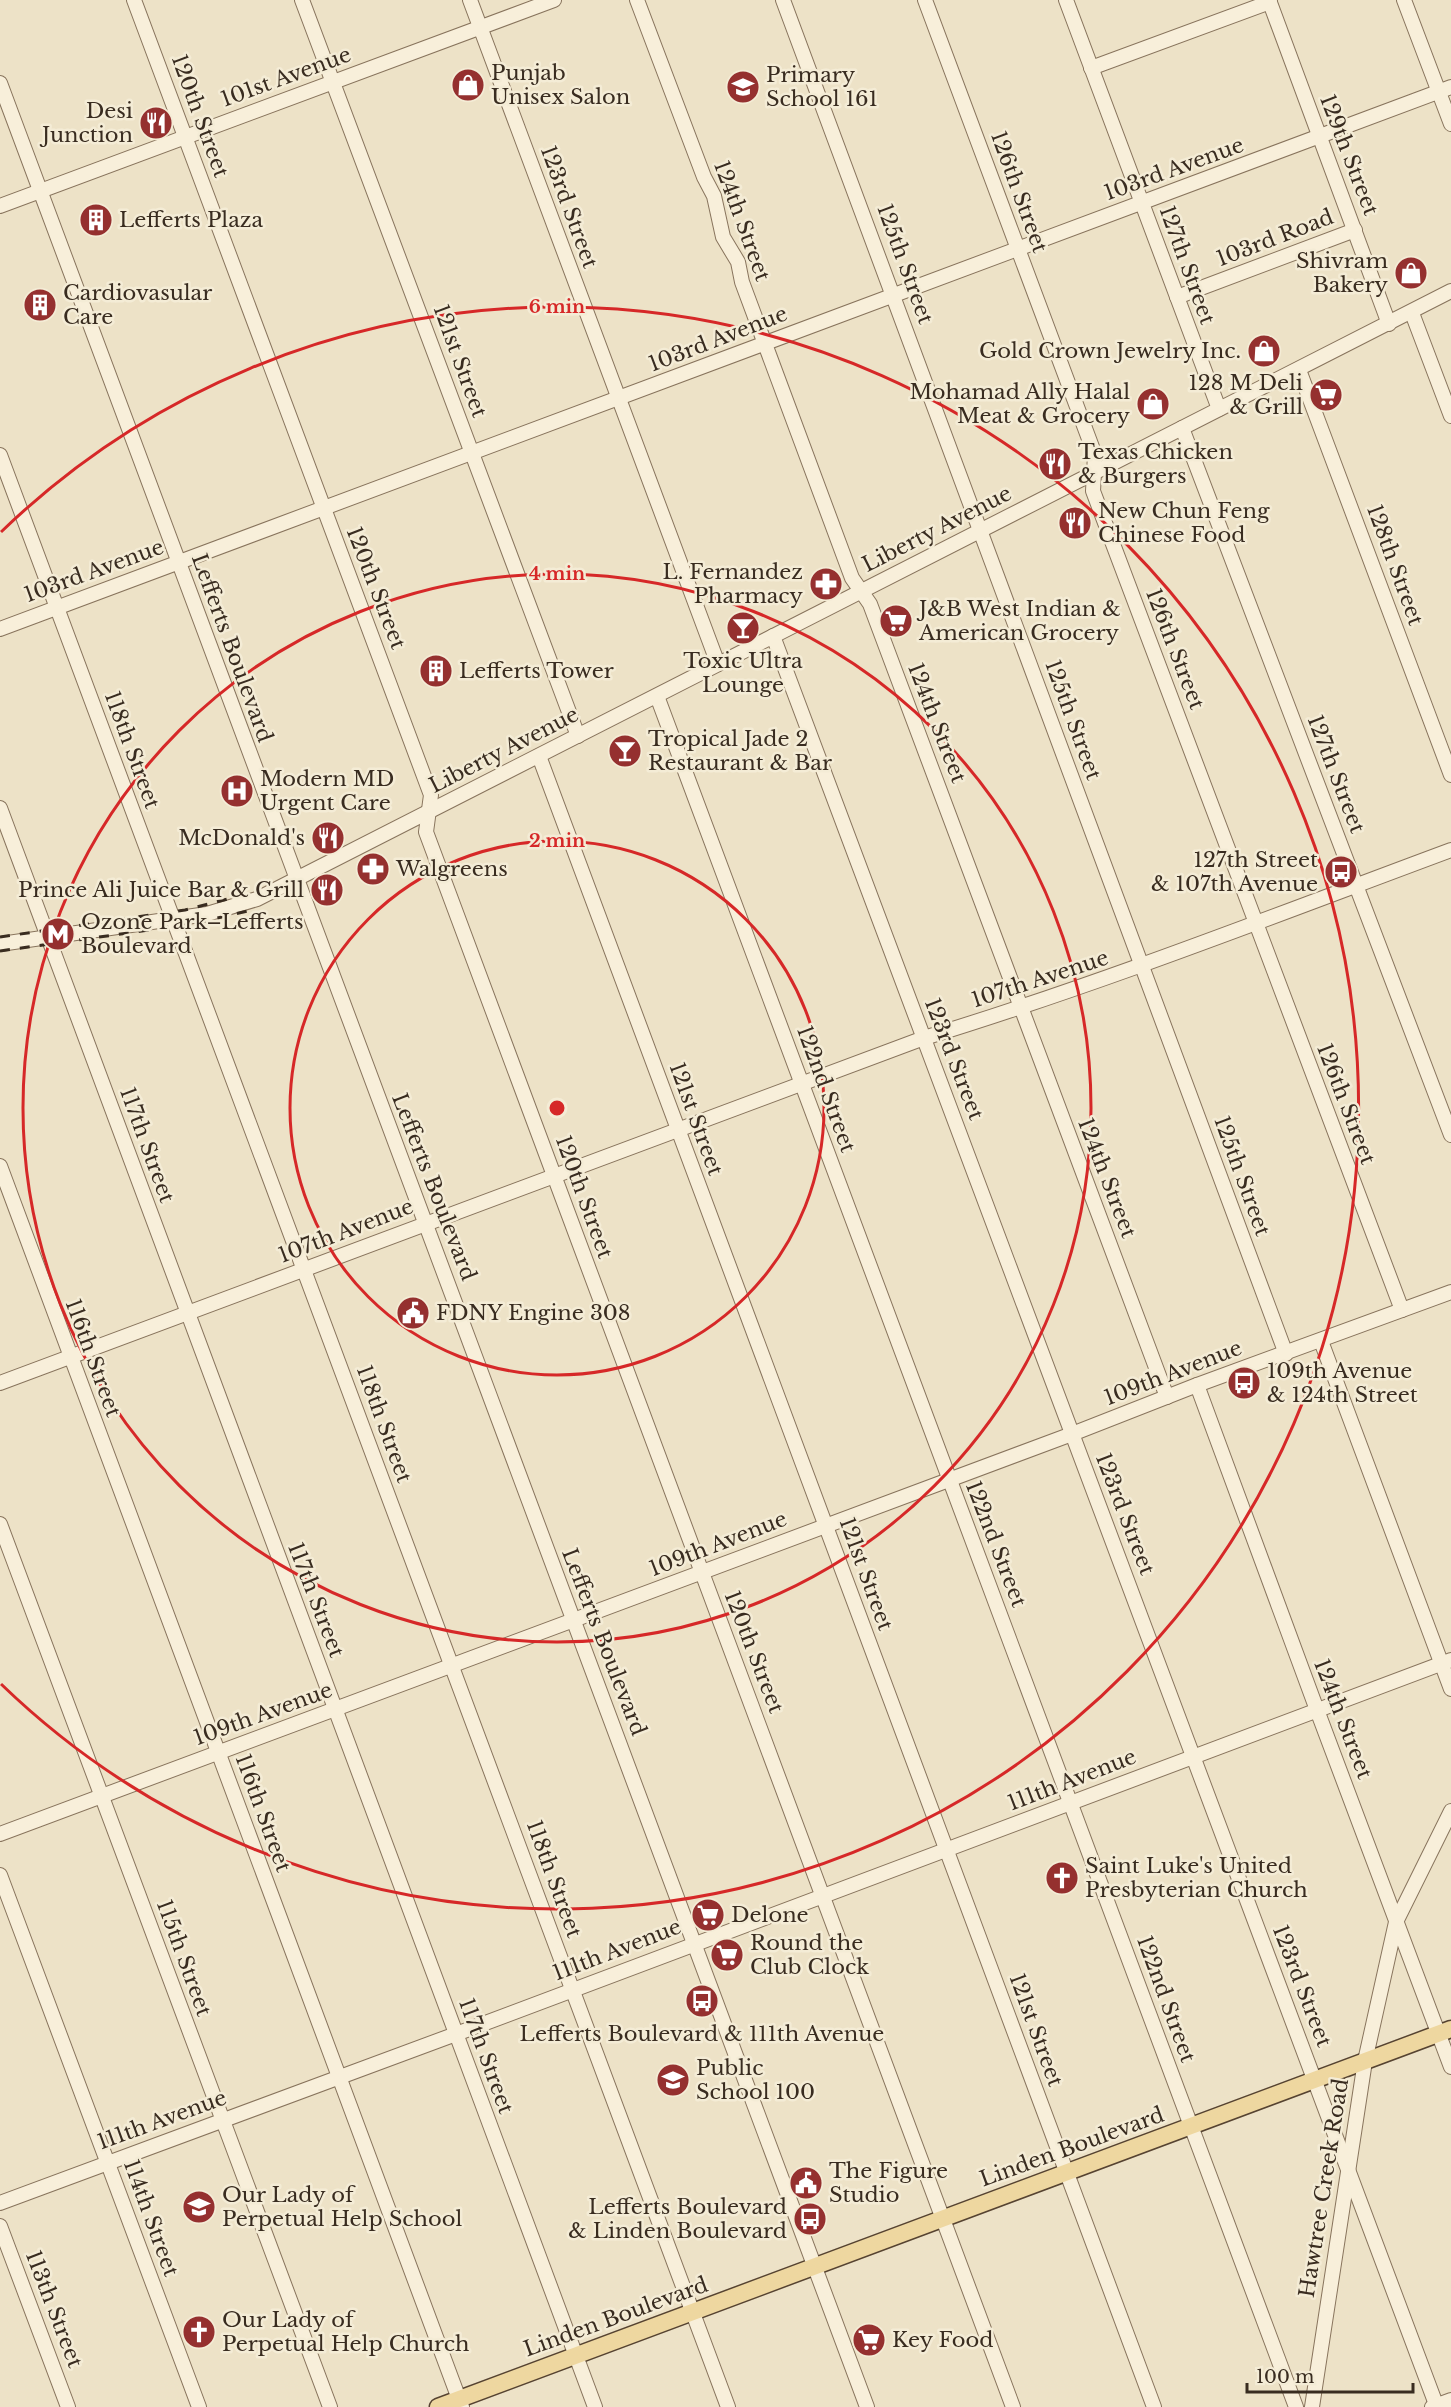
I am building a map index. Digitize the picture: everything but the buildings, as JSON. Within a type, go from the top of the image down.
[{"type":"main road","name":"Linden Boulevard","points":[[438,2407],[461,2403],[576,2356],[1445,2031]]},
{"type":"street","name":"120th Street","points":[[134,0],[431,795],[426,832],[1013,2407]]},
{"type":"street","name":"121st Street","points":[[302,0],[578,736]]},
{"type":"street","name":"123rd Street","points":[[470,0],[718,664]]},
{"type":"street","name":"101st Avenue","points":[[0,206],[554,0]]},
{"type":"street","name":"124th Street","points":[[637,0],[691,144],[714,196],[723,237],[738,262],[742,282],[852,578],[870,604],[1167,1397]]},
{"type":"street","name":"125th Street","points":[[783,0],[1286,1353]]},
{"type":"street","name":"126th Street","points":[[925,0],[1095,455],[1093,492],[1402,1310]]},
{"type":"street","name":"127th Street","points":[[1066,0],[1219,409]]},
{"type":"street","points":[[1404,0],[1445,89],[1451,124]]},
{"type":"street","points":[[1091,68],[1269,1]]},
{"type":"street","name":"129th Street","points":[[1269,1],[1389,324]]},
{"type":"street","name":"Lefferts Boulevard","points":[[0,84],[867,2407]]},
{"type":"street","name":"103rd Avenue","points":[[0,629],[1445,89]]},
{"type":"street","name":"103rd Road","points":[[1177,297],[1355,230]]},
{"type":"street","name":"Liberty Avenue","points":[[0,944],[172,919],[230,908],[257,899],[980,530],[1412,313],[1451,291]]},
{"type":"street","points":[[1412,313],[1451,416]]},
{"type":"street","name":"128th Street","points":[[1299,370],[1451,775]]},
{"type":"street","name":"127th Street","points":[[1182,428],[1451,1135]]},
{"type":"street","name":"118th Street","points":[[0,455],[728,2407]]},
{"type":"street","name":"123rd Street","points":[[773,636],[1315,2080],[1435,2406]]},
{"type":"street","name":"122nd Street","points":[[657,696],[1296,2407]]},
{"type":"street","name":"121st Street","points":[[539,756],[1154,2407]]},
{"type":"street","name":"117th Street","points":[[0,808],[50,937],[53,952],[595,2407]]},
{"type":"street","name":"107th Avenue","points":[[0,1383],[924,1038],[1022,1008],[1142,966],[1451,850]]},
{"type":"street","name":"116th Street","points":[[0,1166],[461,2403]]},
{"type":"street","name":"109th Avenue","points":[[0,1834],[950,1480],[1197,1385],[1402,1310],[1449,1298]]},
{"type":"street","points":[[1321,1341],[1446,1661],[1451,1689]]},
{"type":"street","name":"124th Street","points":[[1197,1385],[1396,1922],[1445,2031],[1451,2067]]},
{"type":"street","name":"115th Street","points":[[0,1524],[330,2407]]},
{"type":"street","name":"111th Avenue","points":[[0,2203],[947,1850],[1446,1661]]},
{"type":"street","name":"Hawtree Creek Road","points":[[1312,2407],[1365,2061],[1396,1922],[1451,1811]]},
{"type":"street","name":"114th Street","points":[[0,1875],[199,2407]]},
{"type":"street","name":"113th Street","points":[[0,2226],[68,2407]]},
{"type":"street","points":[[1435,2406],[1451,2400]]},
{"type":"railway","points":[[0,937],[185,910],[251,893]]},
{"type":"railway","points":[[0,951],[192,924],[256,909]]},
{"type":"place","name":"Punjab Unisex Salon","points":[[468,85]]},
{"type":"place","name":"Primary School 161","points":[[743,87]]},
{"type":"place","name":"Desi Junction","points":[[156,123]]},
{"type":"place","name":"Lefferts Plaza","points":[[96,220]]},
{"type":"place","name":"Shivram Bakery","points":[[1411,273]]},
{"type":"place","name":"Cardiovasular Care","points":[[40,305]]},
{"type":"place","name":"Gold Crown Jewelry Inc.","points":[[1264,351]]},
{"type":"place","name":"128 M Deli & Grill","points":[[1326,395]]},
{"type":"place","name":"Mohamad Ally Halal Meat & Grocery","points":[[1153,404]]},
{"type":"place","name":"Texas Chicken & Burgers","points":[[1055,464]]},
{"type":"place","name":"New Chun Feng Chinese Food","points":[[1075,523]]},
{"type":"place","name":"L. Fernandez Pharmacy","points":[[826,584]]},
{"type":"place","name":"J&B West Indian & American Grocery","points":[[896,621]]},
{"type":"place","name":"Toxic Ultra Lounge","points":[[743,628]]},
{"type":"place","name":"Lefferts Tower","points":[[436,671]]},
{"type":"place","name":"Tropical Jade 2 Restaurant & Bar","points":[[625,751]]},
{"type":"place","name":"Modern MD Urgent Care","points":[[237,791]]},
{"type":"place","name":"McDonald's","points":[[328,838]]},
{"type":"place","name":"Walgreens","points":[[373,869]]},
{"type":"place","name":"127th Street & 107th Avenue","points":[[1341,872]]},
{"type":"place","name":"Prince Ali Juice Bar & Grill","points":[[327,890]]},
{"type":"place","name":"Ozone Park–Lefferts Boulevard","points":[[58,934]]},
{"type":"place","name":"FDNY Engine 308","points":[[413,1313]]},
{"type":"place","name":"109th Avenue & 124th Street","points":[[1244,1383]]},
{"type":"place","name":"Saint Luke's United Presbyterian Church","points":[[1062,1878]]},
{"type":"place","name":"Delone","points":[[708,1915]]},
{"type":"place","name":"Round the Club Clock","points":[[727,1955]]},
{"type":"place","name":"Lefferts Boulevard & 111th Avenue","points":[[702,2001]]},
{"type":"place","name":"Public School 100","points":[[673,2080]]},
{"type":"place","name":"The Figure Studio","points":[[806,2183]]},
{"type":"place","name":"Our Lady of Perpetual Help School","points":[[199,2207]]},
{"type":"place","name":"Lefferts Boulevard & Linden Boulevard","points":[[810,2219]]},
{"type":"place","name":"Our Lady of Perpetual Help Church","points":[[199,2332]]},
{"type":"place","name":"Key Food","points":[[869,2340]]}]
